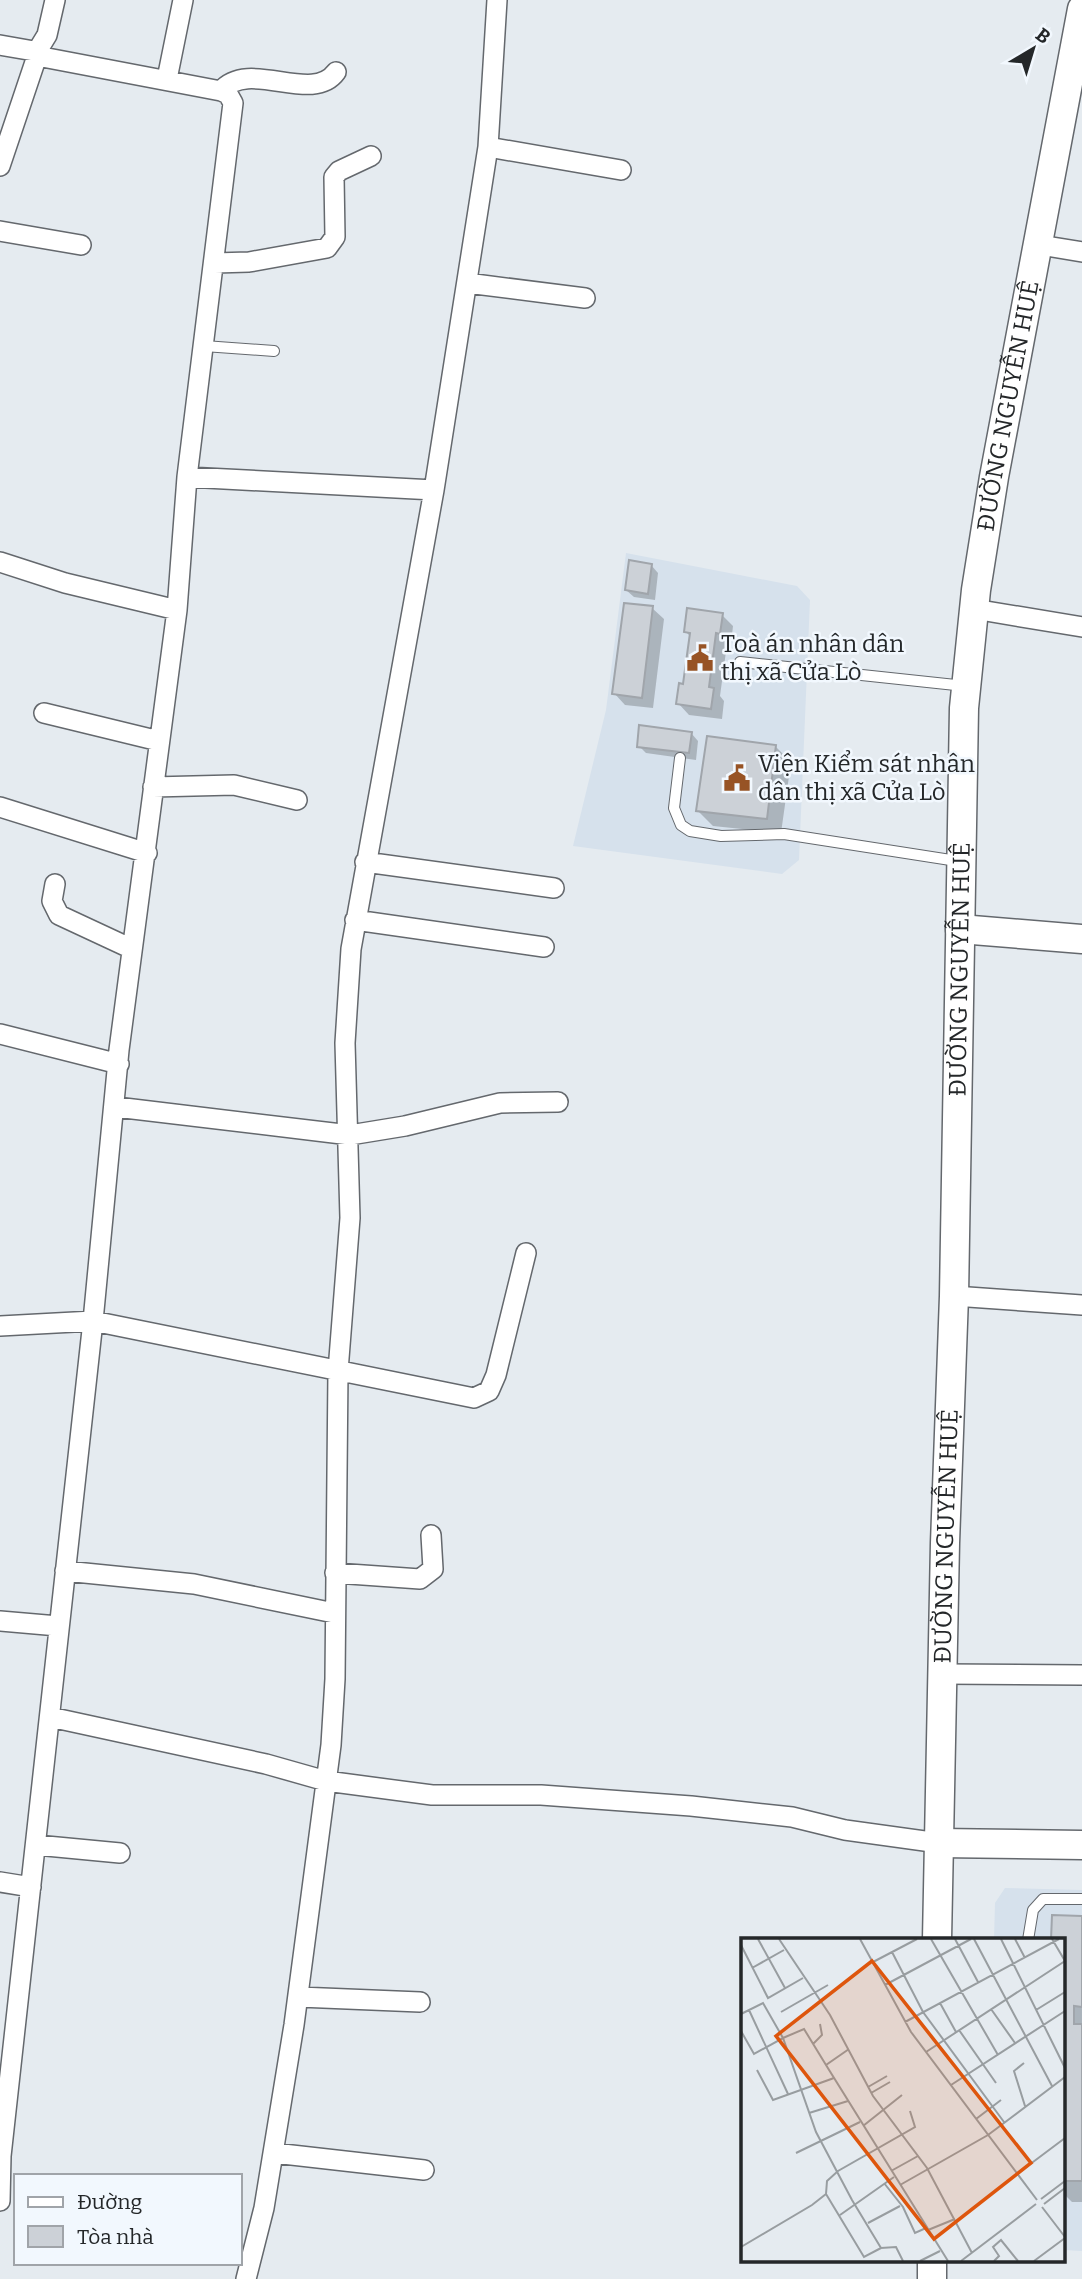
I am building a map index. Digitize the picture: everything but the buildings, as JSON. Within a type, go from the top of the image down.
[{"type":"street","points":[[0,166],[37,54],[47,35],[55,0]]},
{"type":"street","points":[[167,79],[183,0]]},
{"type":"street","points":[[246,2279],[245,2256],[264,2208],[299,1997],[326,1781],[335,1679],[338,1371],[350,1218],[350,1135],[345,1043],[355,920],[434,490],[488,147],[497,0]]},
{"type":"street","name":"ĐƯỜNG NGUYỄN HUỆ","points":[[937,1938],[954,1296],[966,686],[974,609],[1009,395],[1040,245],[1081,10]]},
{"type":"street","points":[[0,45],[220,91],[228,94],[233,103],[234,115],[187,477],[177,610],[119,1064],[1,2156],[6,2192]]},
{"type":"street","points":[[220,91],[234,80],[246,77],[312,83],[326,82],[336,72]]},
{"type":"street","points":[[488,147],[621,170]]},
{"type":"street","points":[[215,263],[249,262],[327,248],[335,237],[334,177],[339,170],[371,156]]},
{"type":"street","points":[[0,231],[81,245]]},
{"type":"street","points":[[1040,245],[1082,252]]},
{"type":"street","points":[[467,283],[585,298]]},
{"type":"street","points":[[187,477],[434,490]]},
{"type":"street","points":[[1,565],[177,610]]},
{"type":"street","points":[[974,609],[1082,627]]},
{"type":"street","points":[[44,713],[159,741]]},
{"type":"street","points":[[153,787],[234,785],[297,800]]},
{"type":"street","points":[[0,807],[147,853]]},
{"type":"street","points":[[365,862],[554,888]]},
{"type":"street","points":[[55,884],[52,901],[59,915],[132,949]]},
{"type":"street","points":[[355,920],[544,947]]},
{"type":"street","points":[[960,929],[1082,939]]},
{"type":"street","points":[[0,1034],[119,1064]]},
{"type":"street","points":[[116,1107],[350,1135],[405,1126],[488,1105],[558,1102]]},
{"type":"street","points":[[0,1326],[93,1321],[460,1397],[483,1396],[489,1391],[496,1375],[526,1253]]},
{"type":"street","points":[[954,1296],[1082,1305]]},
{"type":"street","points":[[335,1573],[419,1579],[426,1577],[433,1569],[431,1535]]},
{"type":"street","points":[[65,1571],[194,1584],[334,1613]]},
{"type":"street","points":[[0,1621],[58,1626]]},
{"type":"street","points":[[943,1674],[1082,1675]]},
{"type":"street","points":[[50,1717],[266,1764],[326,1781],[432,1795],[541,1795],[691,1806],[792,1817],[845,1830],[939,1843],[1082,1845]]},
{"type":"street","points":[[36,1845],[120,1853]]},
{"type":"street","points":[[0,1882],[31,1887]]},
{"type":"street","points":[[299,1997],[420,2002]]},
{"type":"street","points":[[274,2153],[424,2170]]},
{"type":"lane","points":[[204,346],[274,351]]},
{"type":"lane","points":[[740,662],[966,686]]},
{"type":"lane","points":[[680,758],[674,808],[681,825],[690,831],[721,836],[784,834],[961,862]]},
{"type":"lane","points":[[1028,1938],[1033,1910],[1044,1899],[1082,1899]]},
{"type":"shaded area","points":[[626,553],[797,586],[810,600],[799,860],[782,874],[573,846],[606,710]]},
{"type":"shaded area","points":[[1005,1888],[1082,1890],[1082,2251],[1064,2250],[1064,1938],[994,1938],[995,1903]]},
{"type":"place","name":"Toà án nhân dân thị xã Cửa Lò","points":[[700,658]]},
{"type":"place","name":"Viện Kiểm sát nhân dân thị xã Cửa Lò","points":[[737,778]]}]
